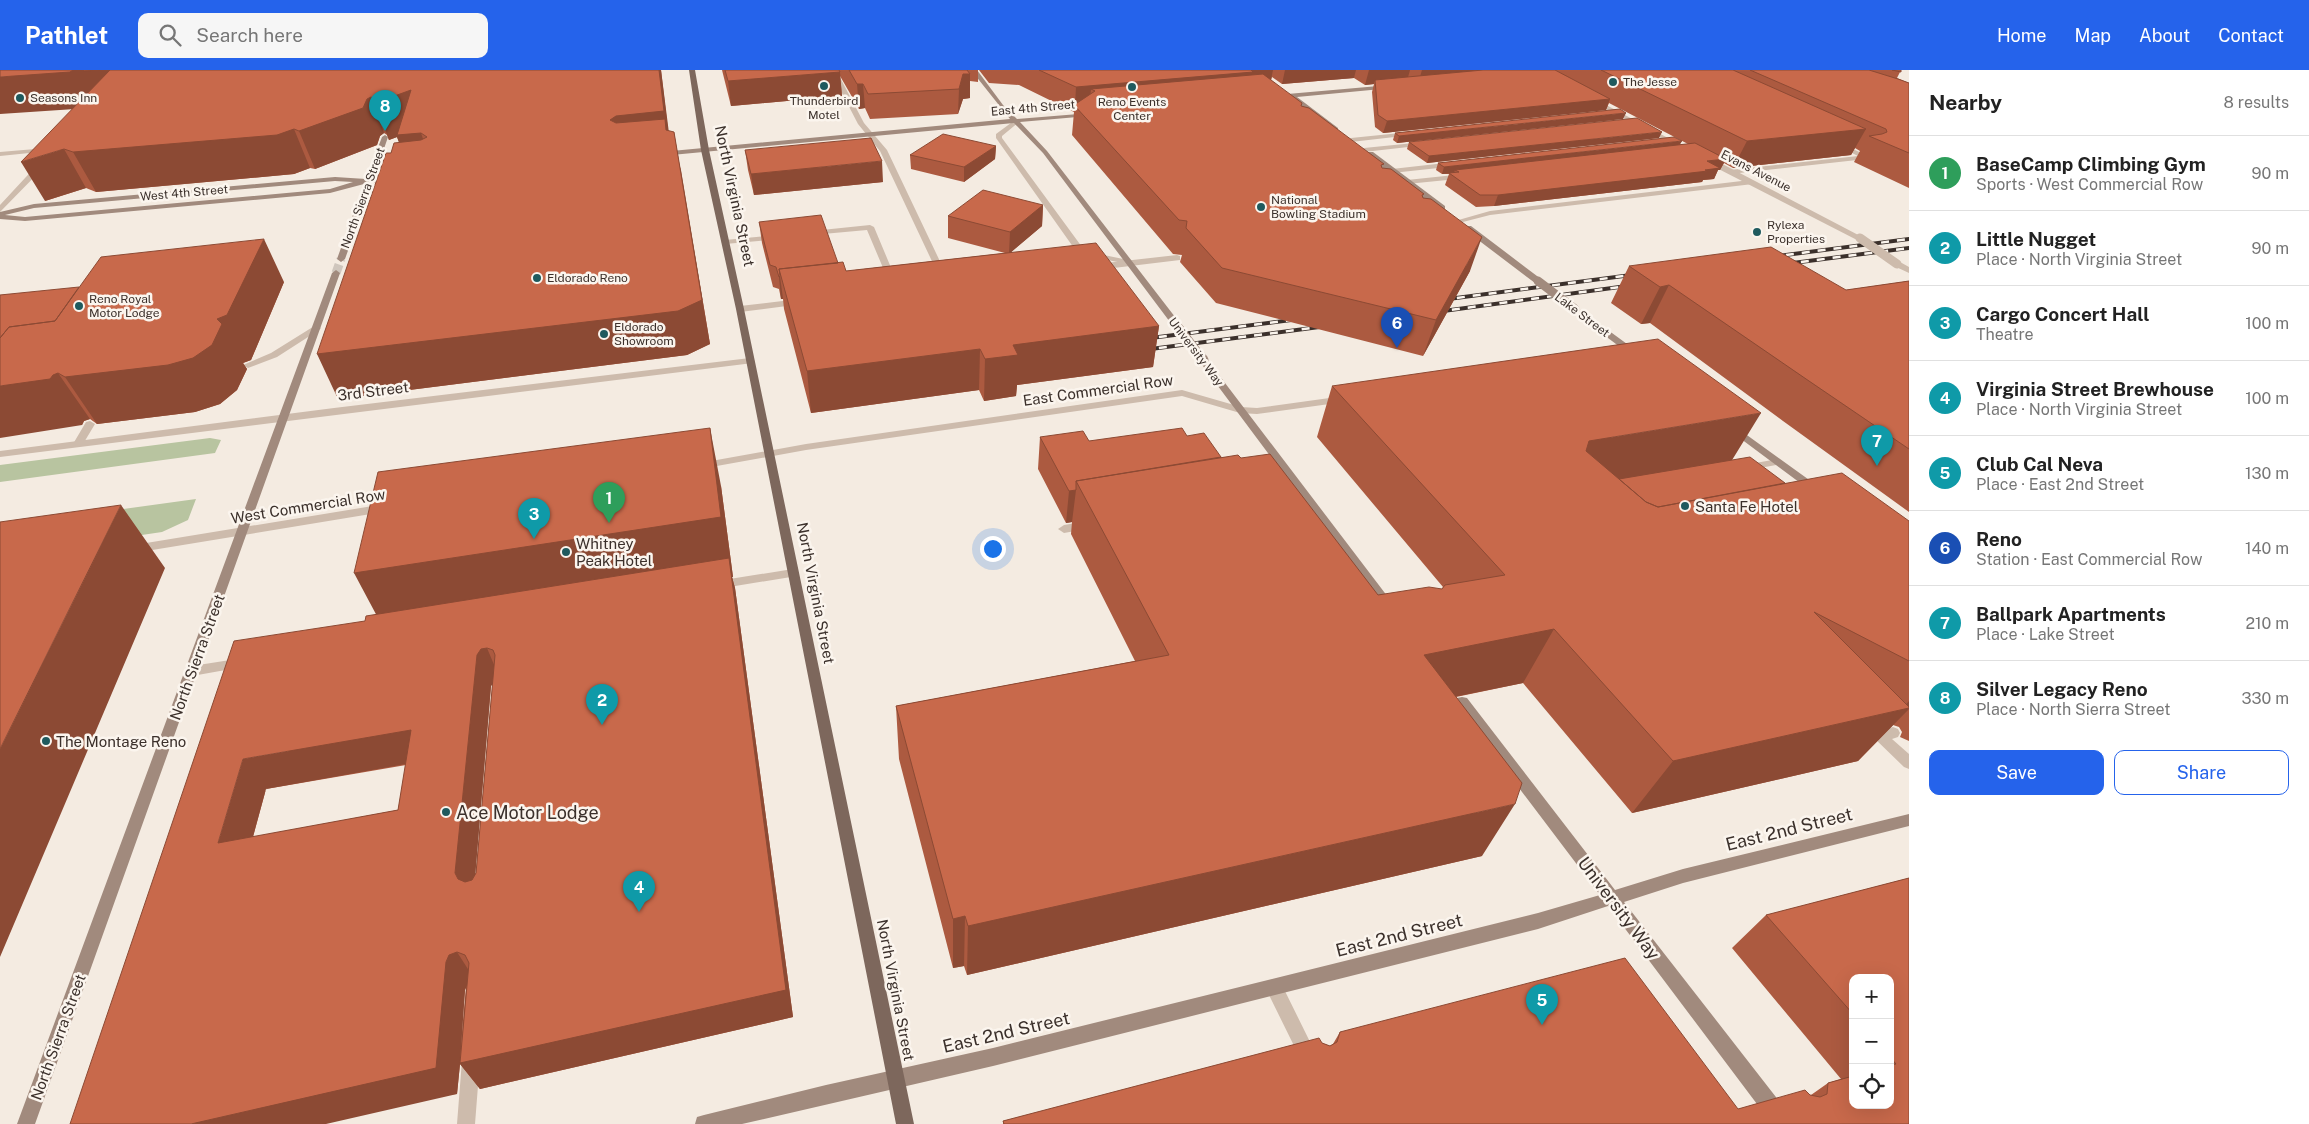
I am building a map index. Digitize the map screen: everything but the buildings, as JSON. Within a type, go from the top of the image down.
[{"type":"main road","name":"North Virginia Street","points":[[692,70],[705,150],[740,309],[905,1124]]},
{"type":"main road","name":"University Way","points":[[974,70],[1001,106],[1045,152],[1240,410],[1295,490],[1396,615]]},
{"type":"main road","points":[[1273,97],[1399,86]]},
{"type":"main road","name":"Lake Street","points":[[1292,96],[1641,359]]},
{"type":"main road","name":"East 4th Street","points":[[705,150],[1101,113]]},
{"type":"main road","name":"North Sierra Street","points":[[341,259],[385,136]]},
{"type":"main road","points":[[651,155],[705,150]]},
{"type":"main road","name":"West 4th Street","points":[[0,215],[25,219],[320,192],[348,188],[368,181],[406,177]]},
{"type":"main road","name":"West 4th Street","points":[[0,215],[34,206],[325,180],[354,179],[368,181]]},
{"type":"main road","name":"North Sierra Street","points":[[26,1124],[336,273]]},
{"type":"main road","points":[[1724,421],[1823,495]]},
{"type":"main road","name":"University Way","points":[[1462,702],[1777,1115]]},
{"type":"main road","name":"East 2nd Street","points":[[704,1124],[1003,1055],[1538,921],[1683,876],[1907,823]]},
{"type":"street","points":[[833,70],[861,124],[883,150],[946,285]]},
{"type":"street","name":"Lake Street","points":[[1277,87],[1292,96]]},
{"type":"street","points":[[1582,95],[1690,151],[1673,153]]},
{"type":"street","points":[[1607,114],[1617,113]]},
{"type":"street","points":[[1016,121],[998,135],[999,138],[1079,249],[1092,255],[1130,263]]},
{"type":"street","points":[[1618,124],[1635,122]]},
{"type":"street","points":[[1331,132],[1340,131]]},
{"type":"street","points":[[1351,140],[1418,133]]},
{"type":"street","points":[[1653,143],[1671,141]]},
{"type":"street","points":[[1730,172],[1866,157],[1830,141]]},
{"type":"street","points":[[1364,150],[1433,143]]},
{"type":"street","points":[[0,154],[57,149],[51,156]]},
{"type":"street","name":"Evans Avenue","points":[[1698,155],[1860,238],[1897,264],[1909,270]]},
{"type":"street","points":[[0,210],[45,162]]},
{"type":"street","points":[[1392,171],[1465,163]]},
{"type":"street","points":[[1407,182],[1472,175]]},
{"type":"street","points":[[1449,223],[1490,212],[1750,182]]},
{"type":"street","points":[[1413,195],[1423,194]]},
{"type":"street","points":[[805,234],[870,227],[892,291]]},
{"type":"street","points":[[725,242],[785,236]]},
{"type":"street","points":[[1083,269],[1177,258]]},
{"type":"street","points":[[740,309],[804,301]]},
{"type":"street","points":[[248,365],[274,355],[316,328]]},
{"type":"street","points":[[1620,359],[1641,359]]},
{"type":"street","name":"3rd Street","points":[[0,454],[750,361]]},
{"type":"street","name":"East Commercial Row","points":[[769,454],[806,446],[1182,393],[1240,410],[1282,409],[1357,398]]},
{"type":"street","points":[[78,444],[90,424]]},
{"type":"street","points":[[684,468],[769,454]]},
{"type":"street","points":[[1729,470],[1778,462]]},
{"type":"street","name":"West Commercial Row","points":[[124,550],[393,507]]},
{"type":"street","points":[[1064,529],[1103,522]]},
{"type":"street","points":[[707,587],[793,573]]},
{"type":"street","points":[[192,671],[257,660]]},
{"type":"street","points":[[1893,733],[1879,736],[1909,763]]},
{"type":"street","points":[[1274,987],[1312,1065]]},
{"type":"street","points":[[466,1124],[473,1039]]},
{"type":"green space","points":[[210,438],[221,440],[215,453],[0,482],[0,465]]},
{"type":"green space","points":[[196,499],[188,520],[162,532],[0,556],[0,526]]},
{"type":"tunnel","points":[[336,273],[341,259]]},
{"type":"railway","points":[[1770,257],[1909,239]]},
{"type":"railway","points":[[1785,264],[1909,248]]},
{"type":"railway","points":[[1441,300],[1639,274]]},
{"type":"railway","points":[[1436,312],[1634,285]]},
{"type":"railway","points":[[1143,339],[1299,319]]},
{"type":"railway","points":[[1143,350],[1327,326]]},
{"type":"place","name":"The Jesse","points":[[1613,82]]},
{"type":"place","name":"Thunderbird Motel","points":[[824,86]]},
{"type":"place","name":"Reno Events Center","points":[[1132,87]]},
{"type":"place","name":"Seasons Inn","points":[[20,98]]},
{"type":"place","name":"Silver Legacy Reno","points":[[385,131]]},
{"type":"place","name":"National Bowling Stadium","points":[[1261,207]]},
{"type":"place","name":"Rylexa Properties","points":[[1757,232]]},
{"type":"place","name":"Eldorado Reno","points":[[537,278]]},
{"type":"place","name":"Reno Royal Motor Lodge","points":[[79,306]]},
{"type":"place","name":"Eldorado Showroom","points":[[604,334]]},
{"type":"place","name":"Reno","points":[[1397,348]]},
{"type":"place","name":"Ballpark Apartments","points":[[1877,466]]},
{"type":"place","name":"Santa Fe Hotel","points":[[1685,506]]},
{"type":"place","name":"BaseCamp Climbing Gym","points":[[609,523]]},
{"type":"place","name":"Cargo Concert Hall","points":[[534,539]]},
{"type":"place","name":"Whitney Peak Hotel","points":[[566,552]]},
{"type":"place","name":"Little Nugget","points":[[602,725]]},
{"type":"place","name":"The Montage Reno","points":[[46,741]]},
{"type":"place","name":"Ace Motor Lodge","points":[[446,812]]},
{"type":"place","name":"Virginia Street Brewhouse","points":[[639,912]]},
{"type":"place","name":"Club Cal Neva","points":[[1542,1025]]}]
